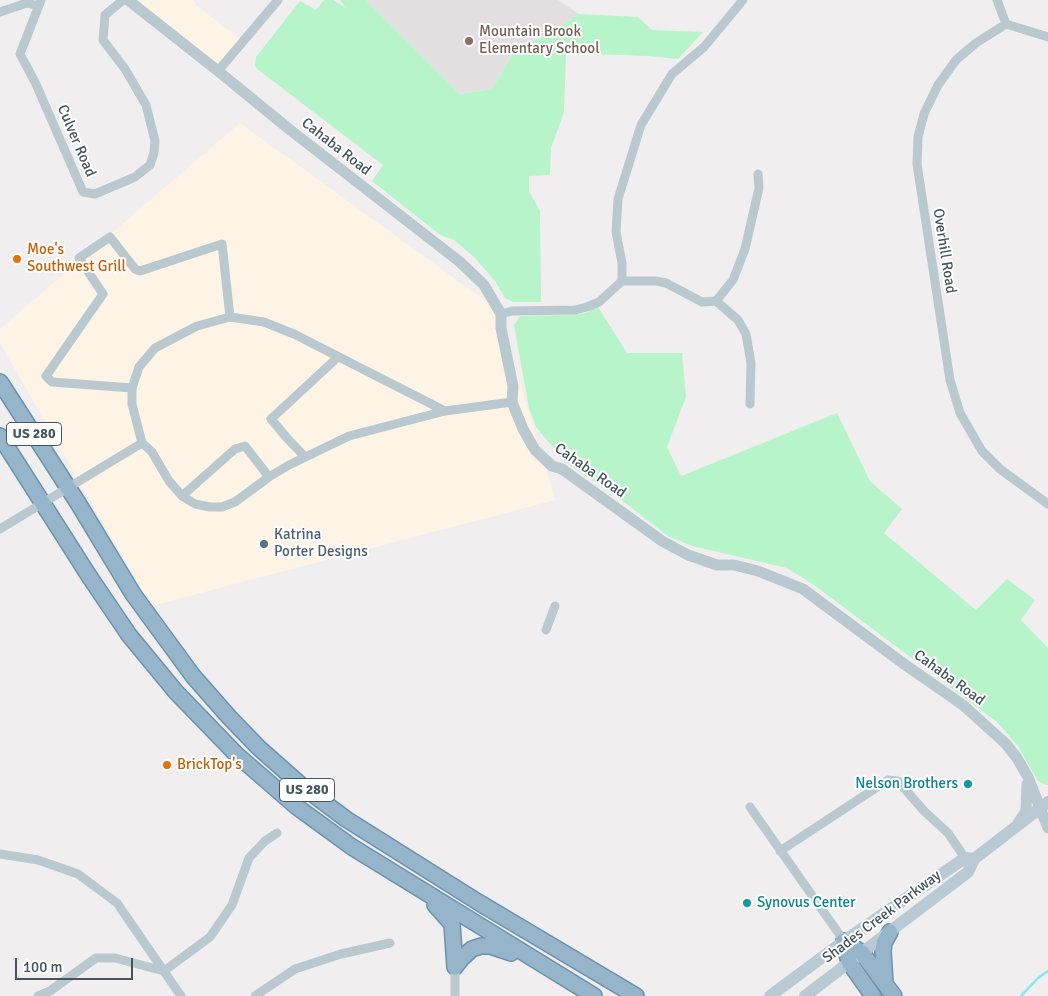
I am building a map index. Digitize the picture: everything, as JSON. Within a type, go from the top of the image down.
[{"type":"highway","name":"US 280","points":[[0,382],[133,594],[193,676],[259,748],[302,786],[346,819],[478,902],[636,996]]},
{"type":"highway","name":"US 280","points":[[0,436],[88,576],[129,635],[176,692],[237,755],[275,789],[352,847],[594,996]]},
{"type":"highway","points":[[424,892],[452,924],[455,967]]},
{"type":"highway","points":[[889,990],[883,951],[884,943],[890,932]]},
{"type":"highway","points":[[844,941],[855,958],[873,996]]},
{"type":"highway","points":[[455,967],[472,949],[481,946],[490,946],[538,962]]},
{"type":"highway","points":[[855,958],[889,990]]},
{"type":"highway","points":[[563,977],[580,996]]},
{"type":"main road","name":"Shades Creek Parkway","points":[[770,996],[844,941],[970,859],[1044,805]]},
{"type":"main road","name":"Shades Creek Parkway","points":[[805,996],[968,872],[970,859]]},
{"type":"street","name":"Culver Road","points":[[39,3],[20,54],[36,82],[83,192],[94,194],[135,177],[150,165],[154,153],[155,141],[146,105],[125,69],[103,40],[105,15],[123,0]]},
{"type":"street","name":"Cahaba Road","points":[[128,0],[289,129],[460,262],[484,285],[506,313],[501,328],[513,386],[512,402],[523,429],[535,450],[552,466],[562,469],[662,541],[688,555],[717,565],[734,565],[758,571],[803,589],[963,705],[1006,744],[1044,805],[1048,828]]},
{"type":"street","points":[[622,281],[622,263],[616,232],[618,199],[641,125],[672,74],[704,47],[743,0]]},
{"type":"street","points":[[998,0],[1006,24],[1048,38]]},
{"type":"street","points":[[218,71],[273,2]]},
{"type":"street","points":[[0,12],[26,4],[39,3]]},
{"type":"street","name":"Overhill Road","points":[[1006,24],[956,60],[938,85],[924,114],[918,137],[917,164],[950,380],[960,413],[982,451],[1000,469],[1048,504]]},
{"type":"street","points":[[716,301],[733,280],[745,249],[759,188],[758,174]]},
{"type":"street","points":[[132,388],[52,382],[46,376],[103,294],[79,258],[110,237],[135,269],[140,271],[222,244],[230,317]]},
{"type":"street","points":[[506,313],[575,310],[599,302],[622,281],[656,281],[666,283],[702,302],[716,301],[738,320],[746,334],[751,363],[750,404]]},
{"type":"street","points":[[445,411],[294,334],[264,322],[230,317],[197,326],[155,348],[139,366],[132,388],[132,404],[142,443],[152,452],[169,481],[182,496],[195,504],[210,507],[222,507],[235,502],[269,477],[304,456],[349,436],[445,411],[512,402]]},
{"type":"street","points":[[304,456],[271,419],[338,357]]},
{"type":"street","points":[[0,529],[142,443]]},
{"type":"street","points":[[182,496],[235,449],[244,446],[269,477]]},
{"type":"street","points":[[546,630],[555,606]]},
{"type":"street","points":[[1015,828],[1026,811],[1028,777]]},
{"type":"street","points":[[780,851],[888,780],[898,781],[924,811],[948,832],[970,859]]},
{"type":"street","points":[[750,807],[844,941]]},
{"type":"street","points":[[164,971],[210,936],[232,906],[249,858],[265,841],[277,833]]},
{"type":"street","points":[[0,854],[38,860],[78,874],[117,903],[181,996]]},
{"type":"street","points":[[255,996],[295,969],[341,954],[390,943]]},
{"type":"street","points":[[38,996],[50,990],[96,958],[114,958],[164,971]]},
{"type":"street","points":[[455,967],[455,996]]},
{"type":"shaded area","points":[[128,0],[194,0],[196,5],[243,42],[218,71]]},
{"type":"shaded area","name":"Mountain Brook Elementary School","points":[[366,0],[558,0],[579,14],[548,34],[516,48],[492,89],[460,94]]},
{"type":"shaded area","points":[[240,123],[498,310],[555,500],[151,606],[0,343],[0,329]]},
{"type":"green space","points":[[324,0],[333,0],[346,8],[340,0],[366,0],[460,94],[492,89],[516,48],[548,34],[579,14],[638,17],[652,30],[703,32],[678,59],[566,53],[564,112],[551,148],[550,175],[529,176],[529,191],[540,211],[541,302],[513,302],[505,298],[495,281],[474,257],[454,240],[440,235],[372,181],[383,165],[257,69],[255,65],[256,57],[300,1],[316,10]]},
{"type":"green space","points":[[598,307],[627,353],[682,353],[686,397],[667,447],[681,476],[837,413],[870,481],[902,509],[884,533],[976,610],[1007,579],[1035,600],[1021,620],[1048,648],[1048,785],[1038,781],[1018,746],[997,722],[814,585],[787,568],[692,546],[668,536],[620,499],[565,462],[536,427],[529,408],[514,325],[520,316],[586,313]]},
{"type":"waterway","points":[[1021,996],[1038,978],[1048,971]]},
{"type":"place","name":"Mountain Brook Elementary School","points":[[469,41]]},
{"type":"place","name":"Moe's Southwest Grill","points":[[17,259]]},
{"type":"place","name":"Katrina Porter Designs","points":[[264,544]]},
{"type":"place","name":"BrickTop's","points":[[167,765]]},
{"type":"place","name":"Nelson Brothers","points":[[968,784]]},
{"type":"place","name":"Synovus Center","points":[[747,903]]}]
